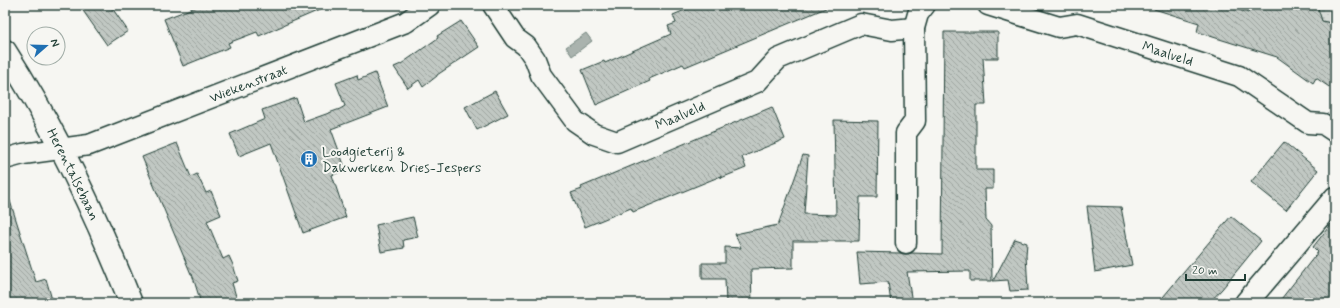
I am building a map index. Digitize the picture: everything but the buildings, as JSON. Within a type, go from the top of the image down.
[{"type":"main road","name":"Herentalsebaan","points":[[5,51],[23,80],[100,228],[131,303]]},
{"type":"main road","points":[[1246,303],[1335,198]]},
{"type":"street","name":"Wiekenstraat","points":[[5,159],[89,145],[406,22],[430,5]]},
{"type":"street","name":"Maalveld","points":[[492,5],[516,38],[526,46],[535,59],[541,75],[575,120],[594,134],[617,142],[757,82],[778,59],[861,24],[892,30],[914,28]]},
{"type":"street","points":[[906,243],[906,133],[915,121],[914,28],[918,14],[925,5]]},
{"type":"street","name":"Maalveld","points":[[988,5],[1059,27],[1077,24],[1239,76],[1308,123],[1323,124],[1335,132]]},
{"type":"shaded area","points":[[1316,5],[1335,5],[1335,24],[1322,21]]},
{"type":"shaded area","points":[[586,33],[592,41],[572,56],[566,47]]},
{"type":"place","name":"Loodgieterij & Dakwerken Dries-Jespers","points":[[309,159]]}]
